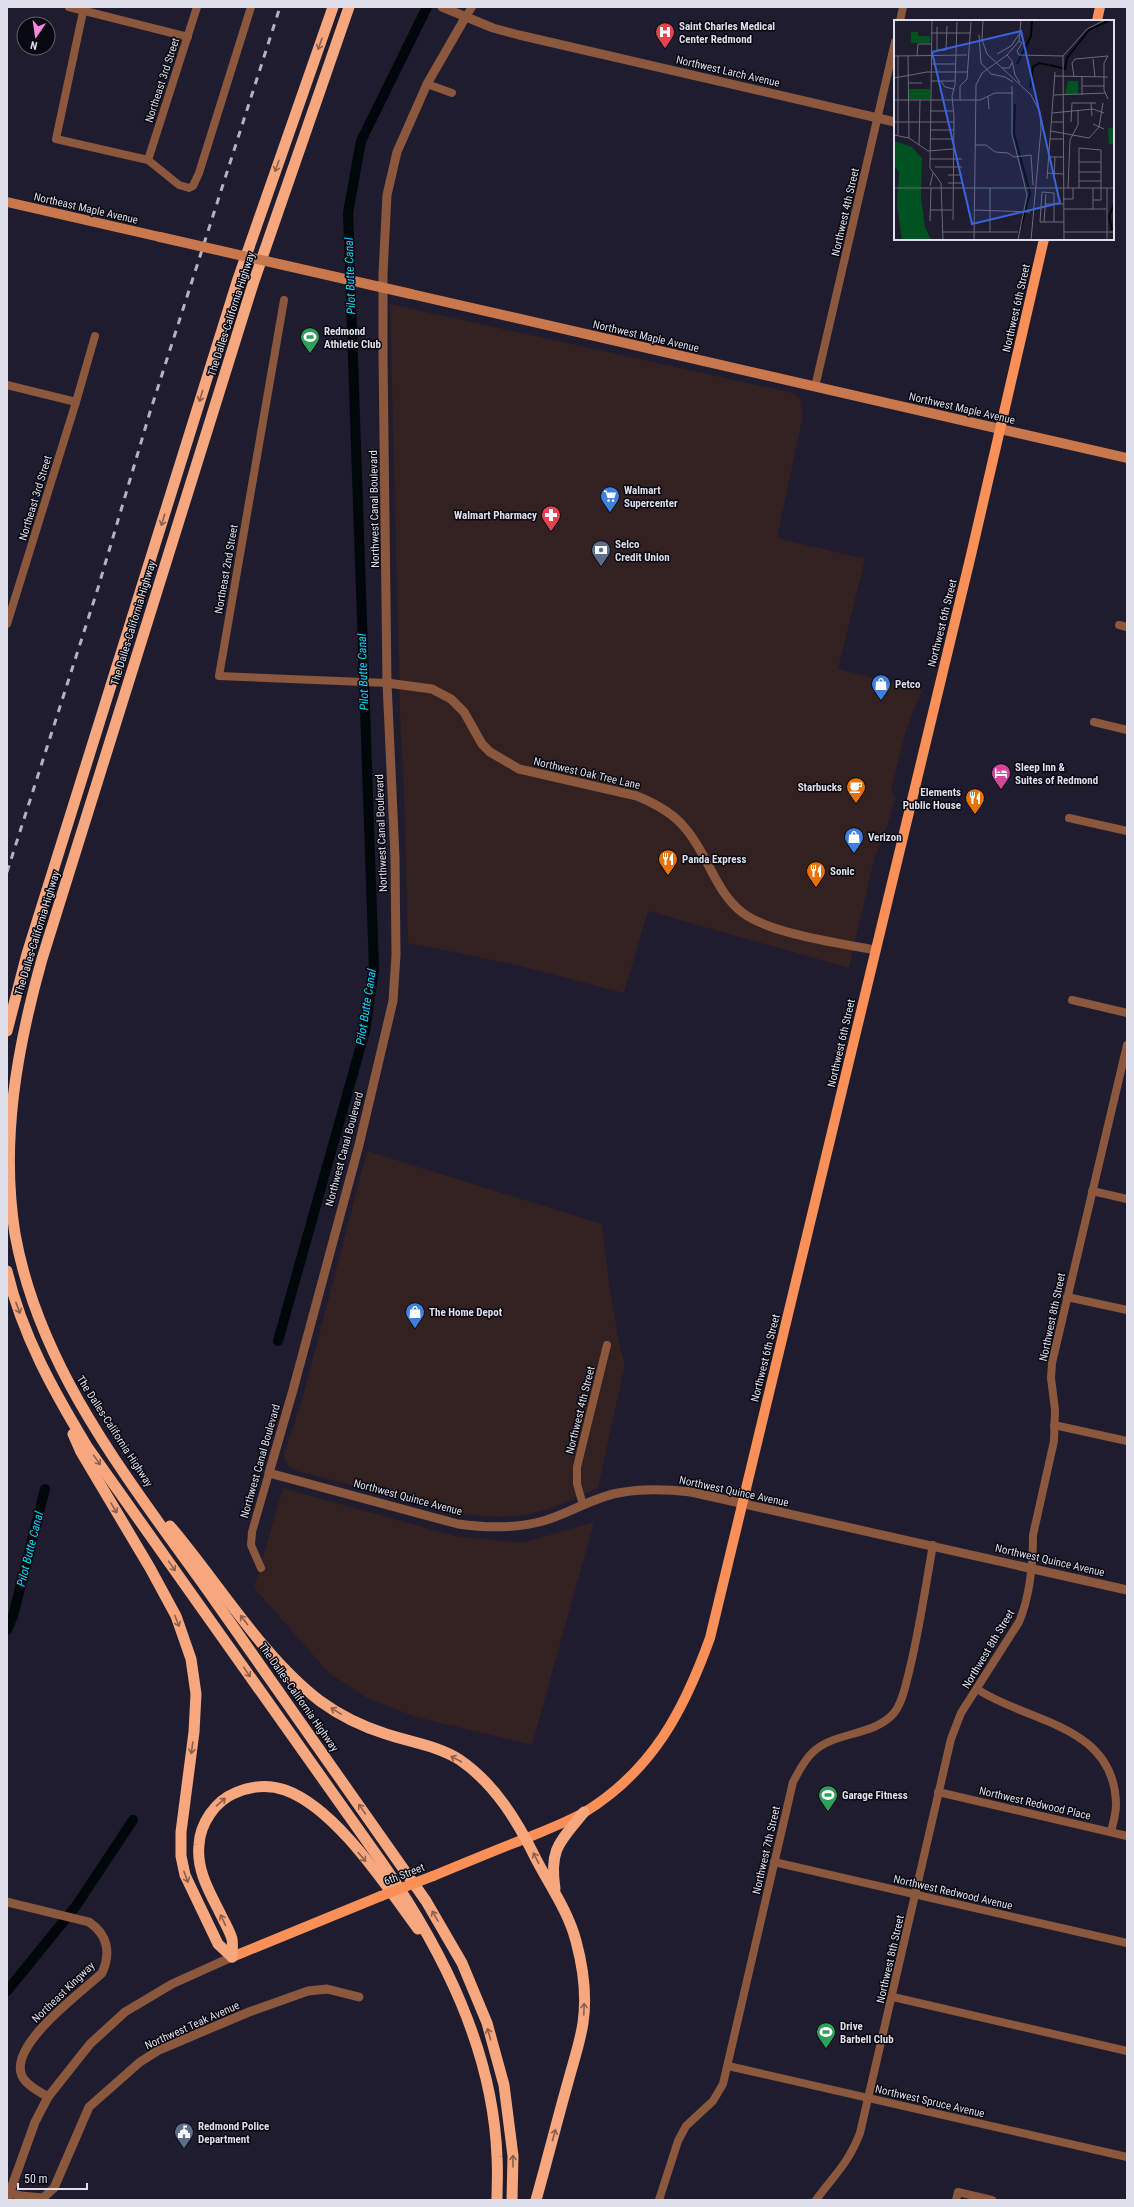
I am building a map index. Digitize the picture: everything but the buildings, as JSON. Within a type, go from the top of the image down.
[{"type":"highway","name":"The Dalles-California Highway","points":[[7,1031],[27,954],[238,279],[333,7]]},
{"type":"highway","name":"The Dalles-California Highway","points":[[349,7],[251,291],[42,959],[26,1014],[15,1072],[9,1125],[8,1174],[14,1233],[27,1287],[51,1349],[73,1393],[129,1480],[426,1900],[462,1962],[487,2023],[504,2085],[513,2156],[512,2200]]},
{"type":"highway","points":[[7,1270],[11,1289],[35,1353],[58,1398],[88,1448],[412,1906],[445,1966],[472,2029],[489,2091],[498,2157],[497,2200]]},
{"type":"highway","points":[[58,1398],[81,1452],[150,1568],[176,1616],[191,1659],[196,1694],[194,1732],[181,1832],[181,1856],[185,1875],[218,1944],[232,1957]]},
{"type":"highway","points":[[129,1480],[183,1541],[266,1647],[296,1680],[321,1702],[347,1718],[384,1734],[429,1747],[457,1758],[482,1776],[500,1799],[526,1838],[547,1879],[556,1892],[575,1939],[582,1970],[583,2023],[536,2200]]},
{"type":"highway","points":[[232,1957],[232,1938],[204,1878],[199,1863],[199,1844],[204,1825],[213,1809],[229,1795],[247,1788],[263,1786],[284,1789],[304,1799],[340,1830],[380,1878],[445,1966]]},
{"type":"highway","points":[[556,1892],[553,1868],[554,1854],[562,1840],[584,1812]]},
{"type":"main road","points":[[1097,20],[1100,7]]},
{"type":"main road","name":"Northeast Maple Avenue","points":[[7,202],[160,238]]},
{"type":"main road","name":"Northwest Maple Avenue","points":[[160,238],[1127,458]]},
{"type":"main road","name":"Northwest 6th Street","points":[[584,1812],[613,1792],[640,1768],[671,1725],[694,1682],[710,1638],[1000,429],[1044,240]]},
{"type":"main road","name":"6th Street","points":[[232,1957],[434,1876],[584,1812]]},
{"type":"street","points":[[70,7],[84,9],[188,37]]},
{"type":"street","name":"Northeast 3rd Street","points":[[148,160],[197,7]]},
{"type":"street","points":[[84,9],[56,139],[148,160],[180,185],[189,188],[193,186],[199,173],[251,7]]},
{"type":"street","name":"Northwest Larch Avenue","points":[[442,7],[465,18],[519,36],[894,122]]},
{"type":"street","name":"Northwest Canal Boulevard","points":[[261,1568],[251,1545],[251,1539],[357,1152],[393,1001],[396,954],[395,857],[383,683],[382,272],[387,195],[397,152],[427,84],[472,7]]},
{"type":"street","points":[[900,20],[903,7]]},
{"type":"street","name":"Northwest 4th Street","points":[[815,387],[894,46]]},
{"type":"street","points":[[427,84],[452,93]]},
{"type":"street","name":"Northeast 2nd Street","points":[[284,300],[219,676],[383,683]]},
{"type":"street","name":"Northeast 3rd Street","points":[[7,624],[11,600],[76,402],[95,336]]},
{"type":"street","points":[[7,385],[76,402]]},
{"type":"street","name":"Northwest Oak Tree Lane","points":[[383,683],[432,688],[451,699],[464,712],[482,744],[501,760],[519,769],[637,796],[655,804],[685,827],[721,888],[732,903],[744,914],[764,925],[780,930],[875,950]]},
{"type":"street","points":[[1094,722],[1127,730]]},
{"type":"street","points":[[1069,818],[1127,831]]},
{"type":"street","points":[[1072,1000],[1127,1013]]},
{"type":"street","name":"Northwest 8th Street","points":[[816,2200],[840,2172],[852,2153],[860,2133],[893,1997],[938,1792],[953,1733],[961,1713],[1019,1622],[1024,1610],[1030,1568],[1032,1535],[1053,1447],[1055,1410],[1051,1378],[1052,1363],[1092,1191],[1123,1084],[1127,1045]]},
{"type":"street","points":[[1092,1191],[1127,1199]]},
{"type":"street","points":[[1067,1296],[1127,1310]]},
{"type":"street","name":"Northwest 4th Street","points":[[583,1505],[577,1484],[577,1467],[608,1345]]},
{"type":"street","points":[[1054,1425],[1127,1441]]},
{"type":"street","name":"Northwest Quince Avenue","points":[[268,1473],[458,1524],[482,1527],[519,1526],[544,1521],[616,1493],[639,1489],[664,1489],[691,1492],[843,1528],[933,1545],[1127,1590]]},
{"type":"street","name":"Northwest 7th Street","points":[[659,2200],[678,2141],[686,2126],[712,2101],[723,2084],[793,1782],[801,1766],[814,1751],[832,1741],[858,1734],[879,1725],[894,1712],[903,1695],[914,1651],[933,1545]]},
{"type":"street","points":[[977,1689],[990,1698],[1060,1725],[1084,1739],[1097,1754],[1113,1782],[1116,1806],[1111,1832]]},
{"type":"street","name":"Northwest Redwood Place","points":[[938,1792],[1127,1836]]},
{"type":"street","name":"Northwest Redwood Avenue","points":[[774,1862],[1127,1943]]},
{"type":"street","name":"Northeast Kingway","points":[[7,1902],[80,1919],[98,1928],[104,1936],[108,1946],[106,1965],[102,1973],[46,2023],[34,2037],[21,2057],[20,2068],[23,2077],[48,2097]]},
{"type":"street","points":[[9,2197],[35,2122],[48,2097],[90,2044],[125,2012],[172,1984],[232,1957]]},
{"type":"street","name":"Northwest Teak Avenue","points":[[9,2197],[43,2198],[54,2188],[89,2107],[120,2078],[159,2050],[249,2012],[308,1991],[327,1989],[359,1997]]},
{"type":"street","points":[[893,1997],[1127,2051]]},
{"type":"street","name":"Northwest Spruce Avenue","points":[[728,2066],[1127,2157]]},
{"type":"street","points":[[957,2196],[992,2200]]},
{"type":"shaded area","points":[[390,304],[794,393],[800,399],[803,416],[777,538],[865,559],[838,669],[922,690],[906,731],[891,790],[895,798],[885,835],[875,856],[849,968],[648,911],[624,993],[512,964],[408,943],[404,791],[400,714]]},
{"type":"shaded area","points":[[367,1151],[602,1224],[610,1290],[620,1347],[625,1365],[598,1488],[555,1507],[527,1515],[496,1517],[463,1514],[297,1471],[290,1468],[285,1461],[284,1454],[302,1400]]},
{"type":"shaded area","points":[[283,1488],[455,1536],[522,1543],[594,1522],[532,1745],[416,1717],[367,1698],[329,1673],[254,1588]]},
{"type":"waterway","name":"Pilot Butte Canal","points":[[278,1341],[365,1031],[374,970],[348,213],[361,141],[427,7]]},
{"type":"waterway","name":"Pilot Butte Canal","points":[[7,1630],[13,1616],[45,1489]]},
{"type":"waterway","points":[[7,1991],[76,1906],[133,1820]]},
{"type":"railway","points":[[7,872],[98,588],[150,412],[280,7]]},
{"type":"place","name":"Saint Charles Medical Center Redmond","points":[[665,49]]},
{"type":"place","name":"Redmond Athletic Club","points":[[310,354]]},
{"type":"place","name":"Walmart Supercenter","points":[[610,513]]},
{"type":"place","name":"Walmart Pharmacy","points":[[551,532]]},
{"type":"place","name":"Selco Credit Union","points":[[601,567]]},
{"type":"place","name":"Petco","points":[[881,701]]},
{"type":"place","name":"Sleep Inn & Suites of Redmond","points":[[1001,790]]},
{"type":"place","name":"Starbucks","points":[[856,804]]},
{"type":"place","name":"Elements Public House","points":[[975,815]]},
{"type":"place","name":"Verizon","points":[[854,854]]},
{"type":"place","name":"Panda Express","points":[[668,876]]},
{"type":"place","name":"Sonic","points":[[816,888]]},
{"type":"place","name":"The Home Depot","points":[[415,1329]]},
{"type":"place","name":"Garage Fitness","points":[[828,1812]]},
{"type":"place","name":"Drive Barbell Club","points":[[826,2049]]},
{"type":"place","name":"Redmond Police Department","points":[[184,2149]]}]
